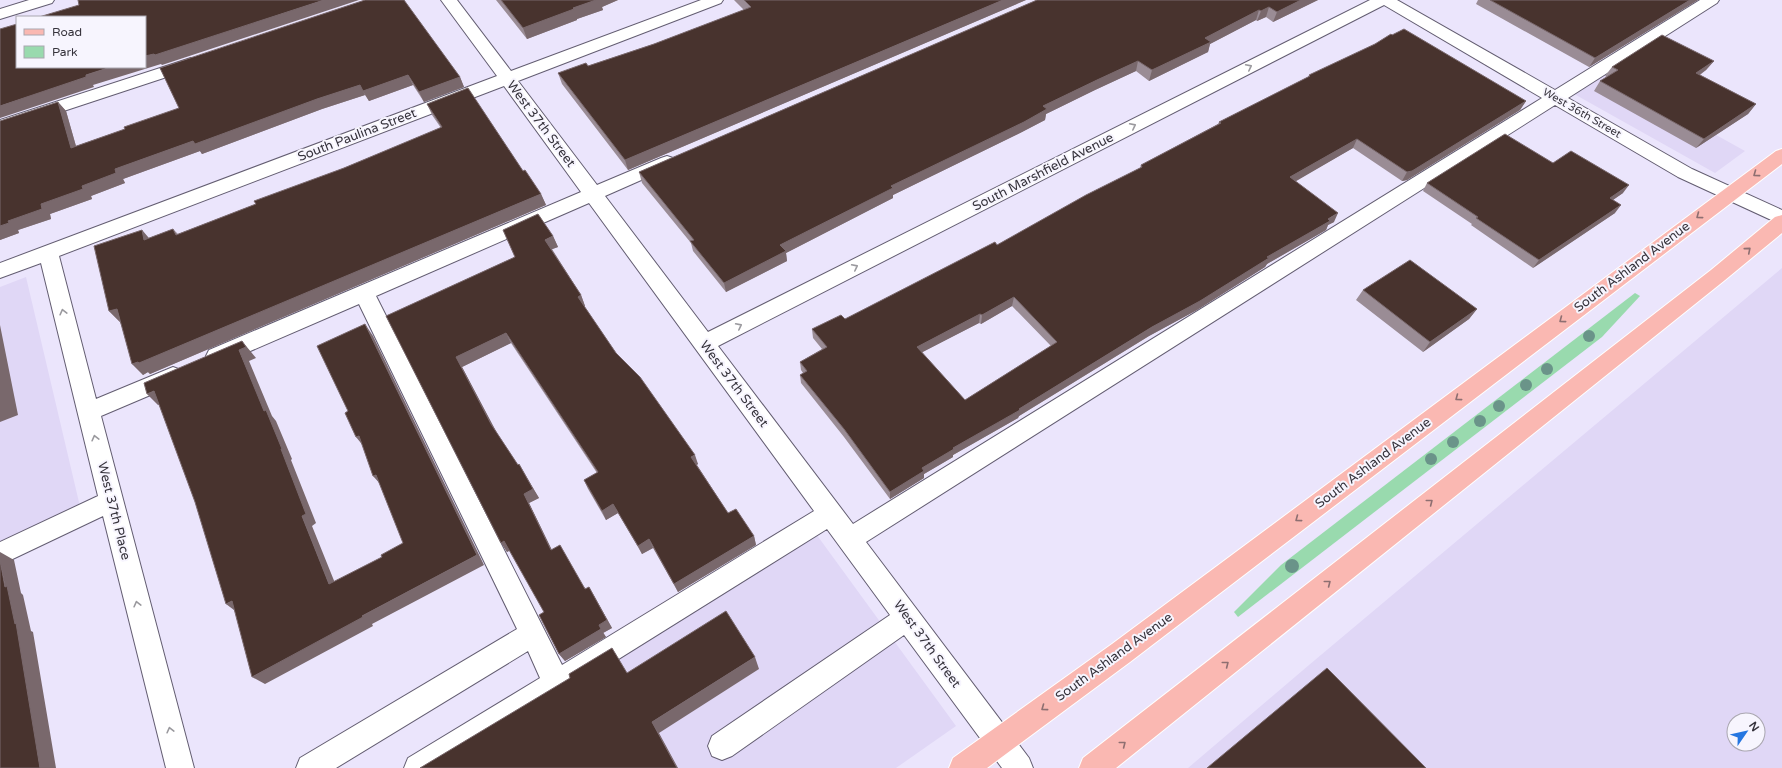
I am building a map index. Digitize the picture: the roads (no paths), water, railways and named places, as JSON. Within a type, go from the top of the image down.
[{"type":"main road","name":"South Ashland Avenue","points":[[963,768],[998,741],[1121,653],[1782,155]]},
{"type":"main road","points":[[1093,768],[1705,285],[1782,222]]},
{"type":"street","points":[[0,14],[46,0]]},
{"type":"street","name":"West 37th Street","points":[[449,0],[1019,768]]},
{"type":"street","name":"South Paulina Street","points":[[0,271],[715,0]]},
{"type":"street","name":"South Marshfield Avenue","points":[[704,344],[1382,0]]},
{"type":"street","name":"West 36th Street","points":[[1386,0],[1685,173],[1782,218]]},
{"type":"street","points":[[850,539],[1712,0]]},
{"type":"street","points":[[0,126],[205,58]]},
{"type":"street","points":[[88,412],[684,155]]},
{"type":"street","name":"West 37th Place","points":[[48,253],[180,768]]},
{"type":"street","points":[[364,293],[557,683]]},
{"type":"street","points":[[0,554],[111,501]]},
{"type":"street","points":[[418,768],[831,514]]},
{"type":"street","points":[[722,746],[908,617]]},
{"type":"street","points":[[310,768],[532,634]]}]
